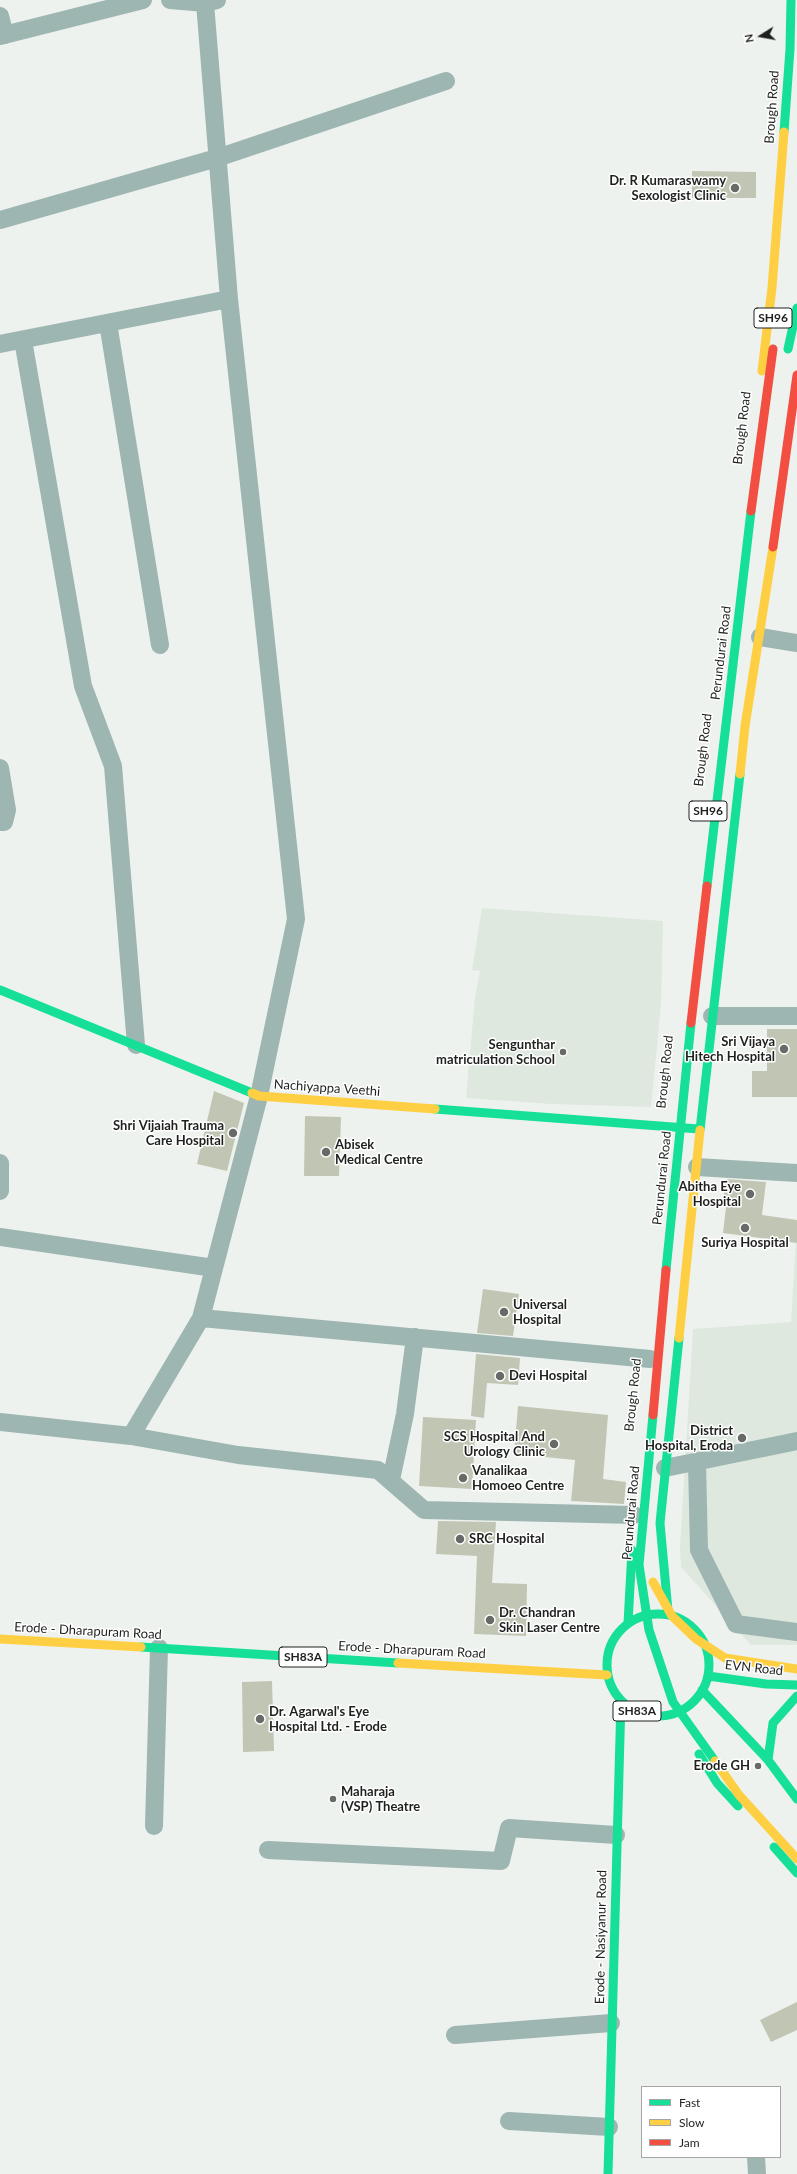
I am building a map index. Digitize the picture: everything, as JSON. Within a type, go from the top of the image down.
[{"type":"main road","name":"Brough Road","points":[[628,1623],[634,1515],[686,999],[772,288],[790,49],[790,0]]},
{"type":"main road","name":"Perundurai Road","points":[[772,288],[773,349],[745,558],[684,1082],[639,1565],[649,1630],[673,1702],[739,1795],[797,1859]]},
{"type":"main road","name":"SH96","points":[[787,353],[797,308]]},
{"type":"main road","name":"SH96","points":[[668,1613],[660,1523],[696,1167],[745,726],[760,637],[797,375]]},
{"type":"main road","name":"Perundurai Road","points":[[730,774],[746,658]]},
{"type":"main road","name":"SH96","points":[[712,927],[728,789]]},
{"type":"main road","name":"Nachiyappa Veethi","points":[[0,990],[259,1096],[701,1129]]},
{"type":"main road","name":"Perundurai Road","points":[[653,1553],[660,1458],[705,998]]},
{"type":"main road","points":[[671,1666],[659,1625],[653,1578],[672,1616],[696,1639],[725,1658],[797,1669]]},
{"type":"main road","points":[[607,1675],[608,1651],[616,1635],[628,1623],[644,1615],[668,1613]]},
{"type":"main road","name":"SH83A","points":[[607,1675],[621,1700],[634,1710],[648,1715],[673,1714],[693,1703],[702,1690],[708,1676],[709,1658],[704,1641],[693,1627],[668,1613]]},
{"type":"main road","name":"Erode - Dharapuram Road","points":[[0,1640],[607,1675]]},
{"type":"main road","name":"EVN Road","points":[[708,1676],[766,1684],[797,1685]]},
{"type":"main road","points":[[702,1690],[768,1760],[797,1799]]},
{"type":"main road","points":[[682,1695],[711,1744],[731,1767]]},
{"type":"main road","points":[[768,1760],[773,1723],[797,1696]]},
{"type":"main road","name":"Erode - Nasiyanur Road","points":[[608,2174],[616,1834],[621,1700]]},
{"type":"main road","points":[[673,1714],[717,1783],[797,1873]]},
{"type":"street","points":[[0,16],[2,36],[143,0]]},
{"type":"street","points":[[131,1436],[201,1318],[259,1096],[296,919],[229,299],[217,158],[211,1],[170,0]]},
{"type":"street","points":[[0,220],[217,158],[446,81]]},
{"type":"street","points":[[0,344],[229,299]]},
{"type":"street","points":[[108,323],[160,646]]},
{"type":"street","points":[[22,340],[83,686],[113,766],[136,1045]]},
{"type":"street","points":[[760,637],[797,643]]},
{"type":"street","points":[[0,768],[7,810],[4,822],[0,822]]},
{"type":"street","points":[[712,1016],[797,1016]]},
{"type":"street","points":[[0,1163],[0,1191]]},
{"type":"street","points":[[696,1167],[797,1173]]},
{"type":"street","points":[[0,1238],[214,1268]]},
{"type":"street","points":[[201,1318],[650,1359]]},
{"type":"street","points":[[391,1480],[405,1414],[415,1337]]},
{"type":"street","points":[[0,1422],[131,1436],[238,1454],[378,1470],[424,1510],[634,1515]]},
{"type":"street","points":[[665,1468],[797,1441]]},
{"type":"street","points":[[697,1462],[699,1550],[736,1624],[797,1632]]},
{"type":"street","points":[[154,1826],[159,1648]]},
{"type":"street","points":[[268,1850],[501,1861],[508,1828],[616,1834]]},
{"type":"street","points":[[455,2035],[612,2023]]},
{"type":"street","points":[[509,2121],[609,2127]]},
{"type":"street","points":[[756,2158],[757,2174]]},
{"type":"shaded area","name":"Sengunthar matriculation School","points":[[482,908],[663,921],[661,1005],[651,1107],[551,1104],[466,1098],[475,997],[480,971],[472,970]]},
{"type":"shaded area","name":"District Hospital, Eroda","points":[[797,1224],[797,1645],[751,1645],[681,1567],[680,1547],[693,1329],[791,1322]]},
{"type":"building","points":[[692,171],[756,172],[756,198],[692,198]]},
{"type":"building","points":[[767,1029],[797,1029],[797,1097],[752,1097],[752,1071],[767,1071]]},
{"type":"building","points":[[214,1091],[244,1103],[227,1171],[197,1164]]},
{"type":"building","points":[[305,1116],[341,1117],[339,1176],[304,1176]]},
{"type":"building","points":[[726,1179],[766,1182],[762,1215],[797,1220],[797,1243],[723,1233],[726,1207],[722,1206]]},
{"type":"building","points":[[483,1289],[519,1294],[513,1336],[477,1333]]},
{"type":"building","points":[[476,1354],[520,1358],[518,1385],[487,1383],[484,1418],[471,1416]]},
{"type":"building","points":[[518,1406],[608,1415],[603,1479],[626,1482],[624,1504],[571,1501],[575,1460],[514,1454]]},
{"type":"building","points":[[423,1417],[476,1420],[472,1489],[419,1486]]},
{"type":"building","points":[[438,1521],[496,1522],[492,1583],[527,1584],[526,1636],[474,1634],[477,1556],[436,1554]]},
{"type":"building","points":[[272,1681],[274,1751],[243,1752],[242,1682]]},
{"type":"building","points":[[797,2002],[797,2030],[771,2042],[760,2020]]},
{"type":"traffic: fast","points":[[784,132],[790,49],[791,0]]},
{"type":"traffic: fast","points":[[788,349],[797,308]]},
{"type":"traffic: fast","points":[[707,886],[751,511]]},
{"type":"traffic: fast","points":[[700,1130],[740,774]]},
{"type":"traffic: fast","points":[[0,990],[252,1093]]},
{"type":"traffic: fast","points":[[666,1270],[691,1023]]},
{"type":"traffic: fast","points":[[435,1109],[699,1129]]},
{"type":"traffic: fast","points":[[668,1611],[660,1523],[679,1338]]},
{"type":"traffic: fast","points":[[653,1415],[639,1565],[649,1630],[673,1702],[715,1761]]},
{"type":"traffic: fast","points":[[628,1623],[632,1550]]},
{"type":"traffic: fast","points":[[658,1614],[678,1618],[694,1629],[705,1645],[709,1665],[705,1685],[694,1701],[678,1712],[658,1716],[638,1712],[622,1701],[611,1685],[607,1665],[611,1645],[622,1629],[638,1618],[658,1614]]},
{"type":"traffic: fast","points":[[141,1647],[398,1663]]},
{"type":"traffic: fast","points":[[708,1676],[766,1684],[797,1685]]},
{"type":"traffic: fast","points":[[702,1690],[768,1760],[797,1799]]},
{"type":"traffic: fast","points":[[768,1760],[773,1723],[797,1696]]},
{"type":"traffic: fast","points":[[608,2174],[621,1700]]},
{"type":"traffic: fast","points":[[699,1754],[717,1783],[738,1806]]},
{"type":"traffic: fast","points":[[774,1847],[797,1873]]},
{"type":"traffic: slow","points":[[762,371],[772,288],[784,132]]},
{"type":"traffic: slow","points":[[740,774],[745,726],[773,547]]},
{"type":"traffic: slow","points":[[252,1093],[259,1096],[435,1109]]},
{"type":"traffic: slow","points":[[679,1338],[700,1130]]},
{"type":"traffic: slow","points":[[653,1582],[672,1616],[696,1639],[725,1658],[797,1669]]},
{"type":"traffic: slow","points":[[0,1639],[141,1647]]},
{"type":"traffic: slow","points":[[398,1663],[607,1675]]},
{"type":"traffic: slow","points":[[715,1761],[739,1795],[797,1859]]},
{"type":"traffic: jam","points":[[751,511],[773,349]]},
{"type":"traffic: jam","points":[[773,547],[797,375]]},
{"type":"traffic: jam","points":[[691,1023],[707,886]]},
{"type":"traffic: jam","points":[[653,1415],[666,1270]]},
{"type":"place","name":"Dr. R Kumaraswamy Sexologist Clinic","points":[[735,188]]},
{"type":"place","name":"Sri Vijaya Hitech Hospital","points":[[784,1049]]},
{"type":"place","name":"Sengunthar matriculation School","points":[[563,1052]]},
{"type":"place","name":"Shri Vijaiah Trauma Care Hospital","points":[[233,1133]]},
{"type":"place","name":"Abisek Medical Centre","points":[[326,1152]]},
{"type":"place","name":"Abitha Eye Hospital","points":[[750,1194]]},
{"type":"place","name":"Suriya Hospital","points":[[745,1228]]},
{"type":"place","name":"Universal Hospital","points":[[504,1312]]},
{"type":"place","name":"Devi Hospital","points":[[500,1376]]},
{"type":"place","name":"District Hospital, Eroda","points":[[742,1438]]},
{"type":"place","name":"SCS Hospital And Urology Clinic","points":[[554,1444]]},
{"type":"place","name":"Vanalikaa Homoeo Centre","points":[[463,1478]]},
{"type":"place","name":"SRC Hospital","points":[[460,1539]]},
{"type":"place","name":"Dr. Chandran Skin Laser Centre","points":[[490,1620]]},
{"type":"place","name":"Dr. Agarwal's Eye Hospital Ltd. - Erode","points":[[260,1719]]},
{"type":"place","name":"Erode GH","points":[[758,1766]]},
{"type":"place","name":"Maharaja (VSP) Theatre","points":[[333,1799]]}]
